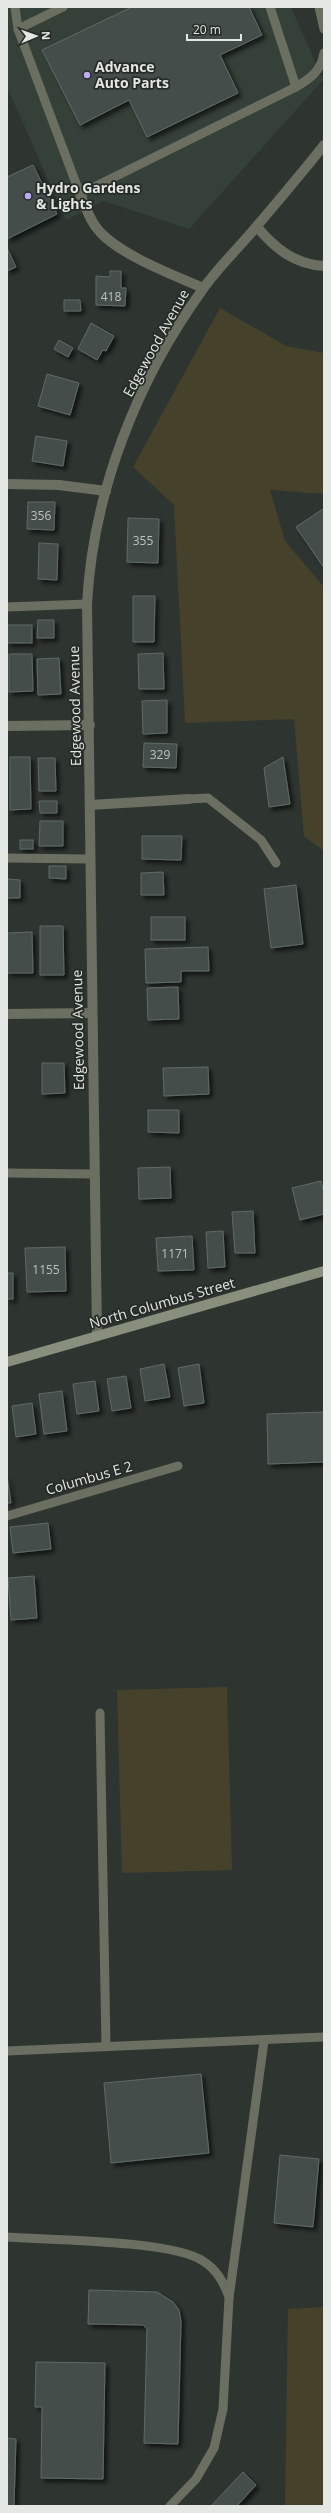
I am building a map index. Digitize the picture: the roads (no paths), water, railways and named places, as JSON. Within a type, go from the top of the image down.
[{"type":"main road","name":"North Columbus Street","points":[[7,1362],[324,1271]]},
{"type":"street","name":"Edgewood Avenue","points":[[97,1336],[88,604],[93,539],[117,451],[149,379],[203,288],[257,227],[324,145]]},
{"type":"street","points":[[80,194],[97,228],[112,242],[143,260],[203,288]]},
{"type":"street","points":[[257,227],[274,246],[289,258],[310,265],[324,266]]},
{"type":"street","points":[[7,484],[78,487],[106,491]]},
{"type":"street","points":[[7,726],[90,725]]},
{"type":"street","points":[[90,805],[189,799]]},
{"type":"street","points":[[7,1014],[92,1013]]},
{"type":"lane","points":[[15,7],[18,29],[80,194],[312,78],[320,68],[324,54]]},
{"type":"lane","points":[[18,29],[63,7]]},
{"type":"lane","points":[[270,7],[296,87]]},
{"type":"lane","points":[[319,7],[324,29]]},
{"type":"lane","points":[[7,607],[88,604]]},
{"type":"lane","points":[[189,799],[208,798],[260,840],[276,863]]},
{"type":"lane","points":[[7,858],[90,859]]},
{"type":"lane","points":[[7,1173],[94,1174]]},
{"type":"lane","name":"Columbus E 2","points":[[7,1516],[178,1466]]},
{"type":"lane","points":[[100,1713],[106,2046]]},
{"type":"lane","points":[[7,2051],[264,2041],[324,2037]]},
{"type":"lane","points":[[170,2506],[196,2479],[214,2448],[223,2409],[229,2298],[264,2041]]},
{"type":"lane","points":[[7,2237],[150,2247],[181,2251],[202,2260],[216,2270],[223,2282],[229,2298]]},
{"type":"place","name":"Advance Auto Parts","points":[[87,75]]},
{"type":"place","name":"Hydro Gardens & Lights","points":[[28,196]]}]
